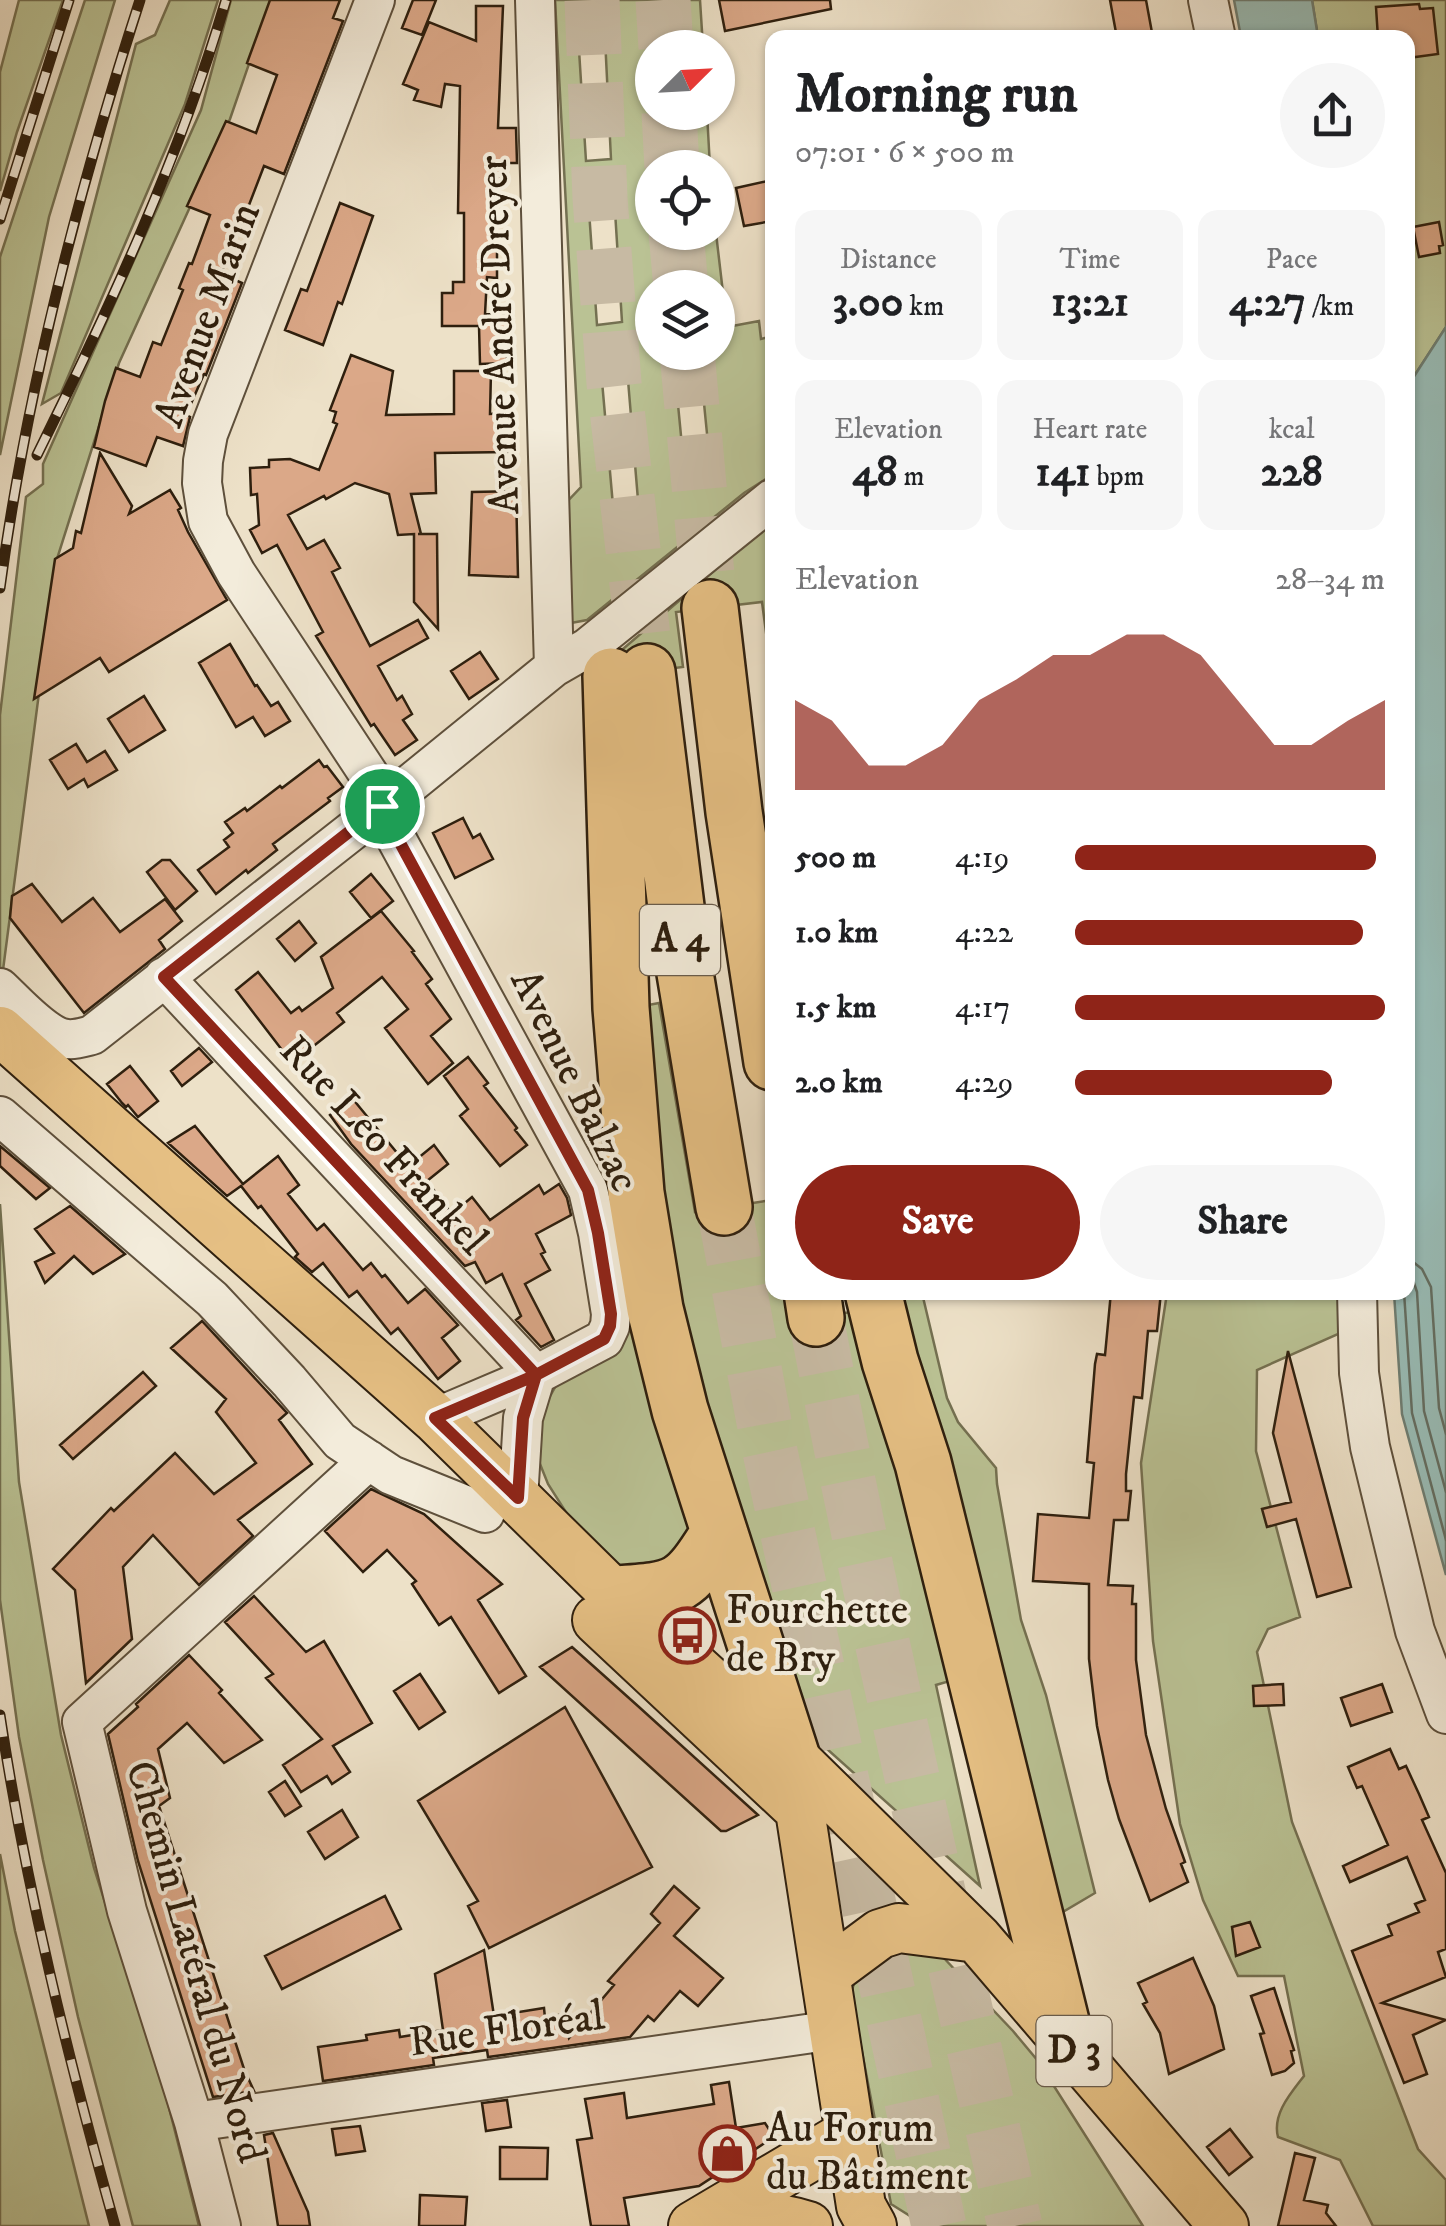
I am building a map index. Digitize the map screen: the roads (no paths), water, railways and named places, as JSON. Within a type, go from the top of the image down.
[{"type":"highway","name":"A 4","points":[[710,608],[734,812],[765,1016]]},
{"type":"highway","name":"A 4","points":[[719,1533],[680,1410],[656,1309],[636,1193],[621,1008],[629,674],[724,1207]]},
{"type":"highway","points":[[734,812],[765,851]]},
{"type":"highway","points":[[875,1300],[922,1462],[1066,2042]]},
{"type":"highway","points":[[614,1594],[657,1591],[679,1584],[696,1570],[719,1533]]},
{"type":"highway","points":[[719,1533],[791,1755]]},
{"type":"main road","name":"D 3","points":[[0,1031],[435,1418],[502,1506],[698,1718],[800,1810]]},
{"type":"main road","name":"D 3","points":[[0,1075],[404,1432],[614,1594],[791,1755],[977,1938],[1170,2164],[1183,2226]]},
{"type":"main road","points":[[791,1755],[861,2206],[872,2226]]},
{"type":"main road","points":[[826,1974],[880,1934],[898,1928],[977,1938]]},
{"type":"main road","points":[[693,2226],[850,2133]]},
{"type":"main road","points":[[1170,2164],[1224,2226]]},
{"type":"main road","points":[[704,2226],[769,2217],[808,2226]]},
{"type":"street","name":"Avenue Marin","points":[[376,0],[208,434],[202,483],[208,521],[236,572],[377,788],[382,806]]},
{"type":"street","name":"Avenue André Dreyer","points":[[536,0],[554,667]]},
{"type":"street","points":[[1208,0],[1214,30]]},
{"type":"street","points":[[0,988],[54,1036],[80,1039],[92,1035],[554,667],[587,648],[765,505]]},
{"type":"street","name":"Avenue Balzac","points":[[382,806],[588,1190],[611,1314],[604,1339],[536,1375],[435,1418]]},
{"type":"street","name":"Rue Léo Frankel","points":[[164,977],[536,1375]]},
{"type":"street","points":[[0,1116],[212,1299],[340,1440],[391,1474],[502,1506],[536,1375]]},
{"type":"street","points":[[1357,1300],[1361,1390],[1370,1446],[1414,1631],[1446,1714]]},
{"type":"street","name":"Chemin Latéral du Nord","points":[[221,2226],[194,2122],[127,1911],[82,1722],[369,1460]]},
{"type":"street","name":"Rue Floréal","points":[[194,2122],[834,2030]]},
{"type":"water","points":[[1234,0],[1312,0],[1317,30],[1240,30]]},
{"type":"water","points":[[1446,327],[1446,1575],[1402,1414],[1394,1300],[1415,1300],[1415,375]]},
{"type":"tunnel","points":[[592,0],[600,198],[614,383],[647,672]]},
{"type":"tunnel","points":[[663,0],[665,30]]},
{"type":"tunnel","points":[[670,130],[671,150]]},
{"type":"tunnel","points":[[678,250],[679,270]]},
{"type":"tunnel","points":[[689,370],[710,608]]},
{"type":"tunnel","points":[[724,1207],[767,1438],[939,2226]]},
{"type":"tunnel","points":[[816,1318],[886,1659],[1015,2226]]},
{"type":"railway","points":[[0,219],[69,0]]},
{"type":"railway","points":[[0,588],[25,439],[57,291],[140,0]]},
{"type":"railway","points":[[37,455],[165,175],[226,0]]},
{"type":"railway","points":[[0,1715],[22,1844],[50,1972],[115,2226]]},
{"type":"place","name":"Fourchette de Bry","points":[[687,1635]]},
{"type":"place","name":"Au Forum du Bâtiment","points":[[727,2153]]}]
